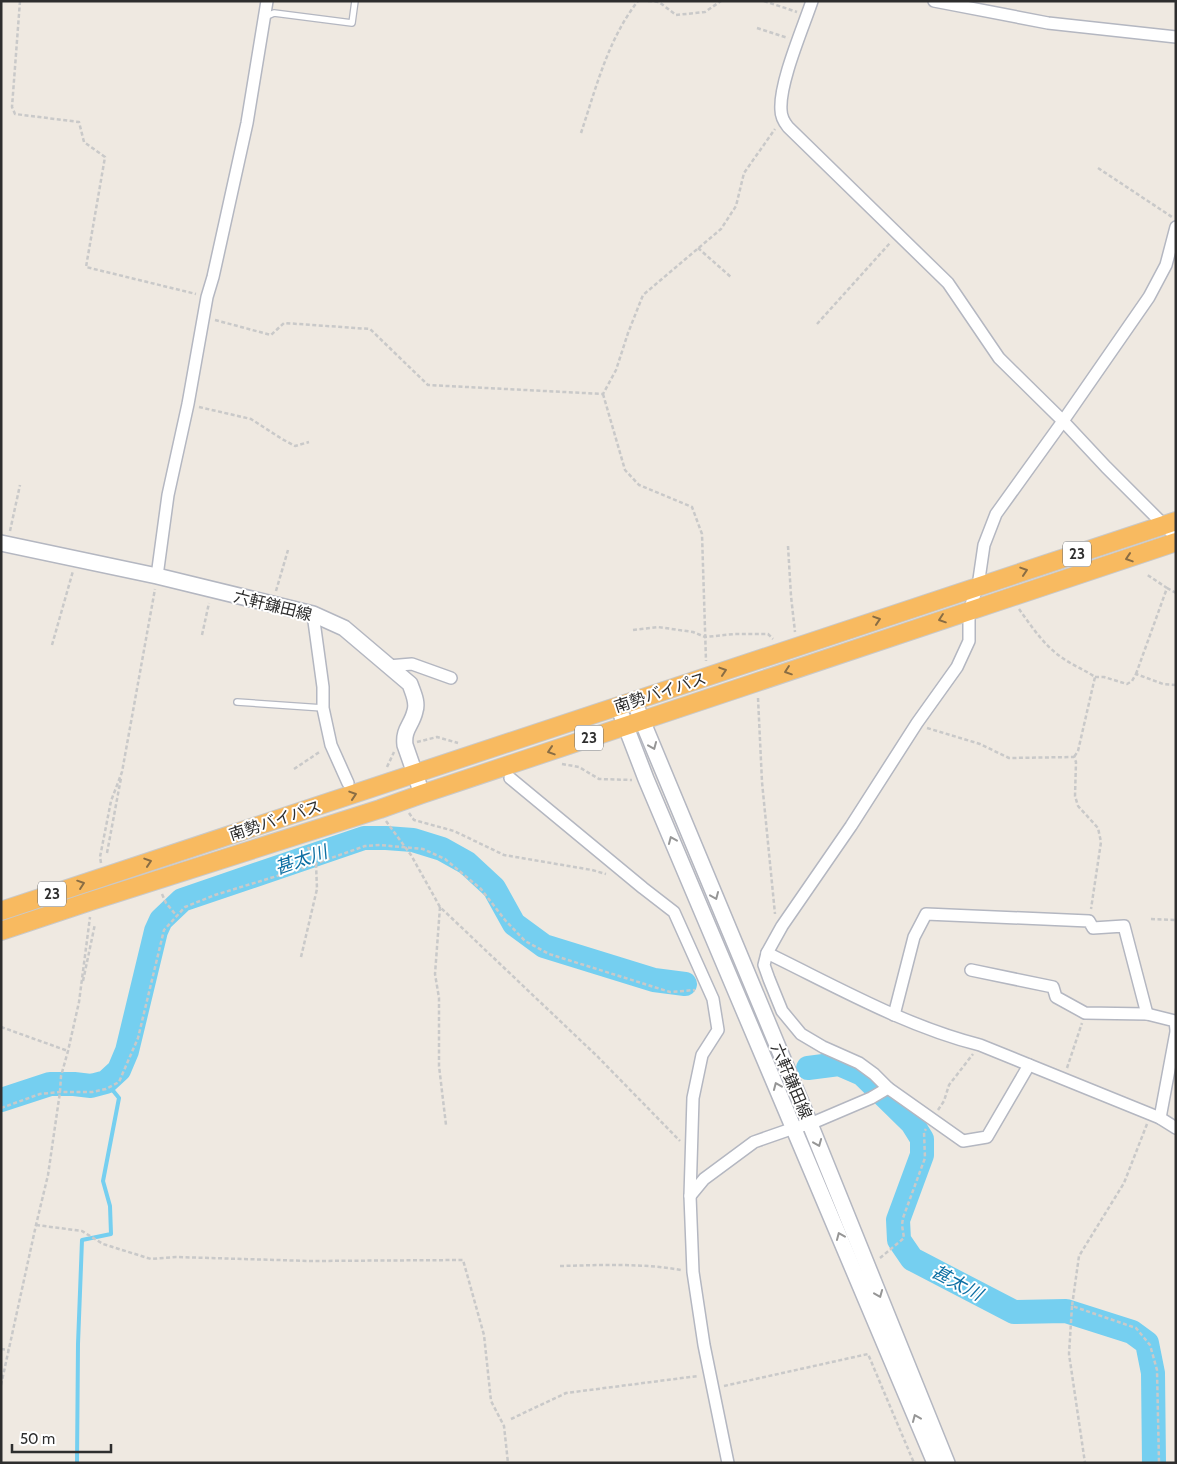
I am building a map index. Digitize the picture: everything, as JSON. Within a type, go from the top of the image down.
[{"type":"highway","name":"南勢バイパス","points":[[1,911],[978,586],[1172,528]]},
{"type":"highway","name":"南勢バイパス","points":[[1,931],[380,810],[422,794],[1176,542]]},
{"type":"main road","name":"六軒鎌田線","points":[[4,544],[157,576],[313,614],[344,628],[410,684],[415,697],[416,710],[406,728],[404,737],[422,794]]},
{"type":"main road","name":"六軒鎌田線","points":[[626,704],[642,720],[810,1124],[947,1463]]},
{"type":"main road","name":"六軒鎌田線","points":[[626,704],[625,726],[935,1463]]},
{"type":"street","points":[[157,576],[168,495],[188,404],[207,297],[247,123],[267,1]]},
{"type":"street","points":[[812,1],[785,82],[780,109],[782,119],[948,283],[999,358],[1106,466],[1172,528]]},
{"type":"street","points":[[934,1],[1048,23],[1176,37]]},
{"type":"street","points":[[1029,1064],[986,1137],[963,1141],[887,1088],[874,1074],[859,1063],[823,1047],[801,1034],[782,1011],[764,965],[782,926],[851,826],[917,723],[957,667],[969,641],[969,610],[978,586],[984,545],[996,514],[1149,297],[1166,265],[1176,227]]},
{"type":"street","points":[[313,614],[323,708],[331,744],[348,783]]},
{"type":"street","points":[[388,666],[412,664],[451,678]]},
{"type":"street","points":[[510,778],[674,912],[713,999],[718,1030],[702,1054],[693,1098],[690,1196],[693,1272],[710,1375],[728,1463]]},
{"type":"street","points":[[894,1015],[914,937],[926,914],[1089,921],[1093,928],[1124,926],[1146,1014]]},
{"type":"street","points":[[768,953],[894,1015],[952,1038],[980,1045],[1029,1064],[1155,1116],[1176,1128]]},
{"type":"street","points":[[971,970],[1053,987],[1056,997],[1085,1013],[1146,1014],[1175,1021],[1176,1031],[1155,1116]]},
{"type":"street","points":[[690,1196],[704,1179],[754,1142],[810,1124],[872,1098],[887,1088]]},
{"type":"lane","points":[[265,17],[274,14],[352,22],[355,1]]},
{"type":"lane","points":[[237,702],[323,708]]},
{"type":"path","points":[[20,1],[12,107],[15,114],[79,122],[84,142],[105,157],[86,267],[207,297]]},
{"type":"path","points":[[581,133],[610,47],[626,16],[638,1]]},
{"type":"path","points":[[648,1],[658,2],[676,15],[705,12],[721,1]]},
{"type":"path","points":[[764,1],[808,15]]},
{"type":"path","points":[[757,28],[798,42]]},
{"type":"path","points":[[707,664],[702,534],[692,507],[639,485],[631,478],[625,470],[603,394],[616,370],[643,295],[721,229],[736,206],[744,173],[782,119]]},
{"type":"path","points":[[1098,168],[1176,219]]},
{"type":"path","points":[[817,324],[898,234]]},
{"type":"path","points":[[698,248],[732,278]]},
{"type":"path","points":[[203,319],[219,320],[271,335],[284,323],[370,329],[428,385],[603,394]]},
{"type":"path","points":[[188,404],[251,419],[295,446],[309,442]]},
{"type":"path","points":[[4,544],[20,485]]},
{"type":"path","points":[[788,546],[791,596],[796,634],[788,636]]},
{"type":"path","points":[[272,604],[288,550]]},
{"type":"path","points":[[52,646],[74,567],[70,558]]},
{"type":"path","points":[[1146,574],[1176,593]]},
{"type":"path","points":[[107,853],[157,576]]},
{"type":"path","points":[[1017,606],[1036,634],[1063,659],[1095,677],[1104,677],[1127,684],[1132,681],[1136,674],[1167,588]]},
{"type":"path","points":[[202,636],[213,590]]},
{"type":"path","points":[[633,630],[658,627],[693,632],[705,637],[768,634],[774,640],[781,638]]},
{"type":"path","points":[[1136,674],[1163,684],[1176,685]]},
{"type":"path","points":[[1074,757],[1078,751],[1095,677]]},
{"type":"path","points":[[757,693],[762,782],[775,914],[782,926]]},
{"type":"path","points":[[917,723],[928,729],[980,744],[1009,758],[1074,757]]},
{"type":"path","points":[[294,769],[331,744]]},
{"type":"path","points":[[1074,757],[1076,762],[1075,796],[1078,806],[1098,828],[1101,842],[1089,921]]},
{"type":"path","points":[[102,877],[100,857],[111,801],[122,772]]},
{"type":"path","points":[[408,812],[414,820],[454,831],[504,855],[592,870],[610,876]]},
{"type":"path","points":[[386,820],[405,847],[440,907],[597,1056],[685,1146],[691,1149]]},
{"type":"path","points":[[301,957],[318,889],[315,863],[308,846]]},
{"type":"path","points":[[1,1108],[40,1094],[60,1091],[92,1092],[106,1089],[119,1082],[138,1038],[164,930],[185,907],[214,895],[365,846],[423,849],[445,859],[481,889],[525,941],[549,954],[670,992],[696,990]]},
{"type":"path","points":[[162,894],[166,903],[176,915]]},
{"type":"path","points":[[440,907],[435,974],[439,998],[439,1066],[446,1125]]},
{"type":"path","points":[[79,1002],[90,917]]},
{"type":"path","points":[[1152,919],[1176,920]]},
{"type":"path","points":[[1,1385],[48,1175],[61,1076],[95,924]]},
{"type":"path","points":[[1063,1079],[1085,1013]]},
{"type":"path","points":[[1,1027],[68,1051]]},
{"type":"path","points":[[880,1258],[904,1238],[903,1218],[926,1158],[924,1132],[944,1101],[949,1084],[980,1045]]},
{"type":"path","points":[[1085,1463],[1069,1354],[1071,1315],[1079,1256],[1124,1183],[1155,1116]]},
{"type":"path","points":[[36,1225],[82,1231],[104,1244],[151,1259],[176,1257],[310,1261],[463,1260],[484,1335],[491,1402],[504,1426],[508,1463]]},
{"type":"path","points":[[560,1266],[626,1265],[662,1267],[693,1272]]},
{"type":"path","points":[[1072,1307],[1136,1328],[1150,1345],[1157,1370],[1158,1463]]},
{"type":"path","points":[[1,1349],[9,1350]]},
{"type":"path","points":[[713,1388],[868,1354],[914,1463]]},
{"type":"path","points":[[511,1419],[566,1393],[710,1375]]},
{"type":"waterway","name":"甚太川","points":[[1,1100],[50,1084],[91,1086],[106,1082],[119,1070],[127,1051],[156,931],[161,920],[182,900],[364,838],[413,840],[442,849],[467,863],[494,888],[514,924],[544,946],[654,980],[685,984]]},
{"type":"waterway","name":"甚太川","points":[[808,1068],[839,1064],[862,1074],[912,1123],[922,1139],[922,1155],[898,1220],[899,1240],[912,1259],[1014,1312],[1066,1311],[1132,1332],[1147,1343],[1153,1373],[1154,1463]]},
{"type":"waterway","points":[[77,1463],[78,1344],[82,1240],[111,1234],[110,1206],[103,1181],[119,1098],[106,1082]]}]
